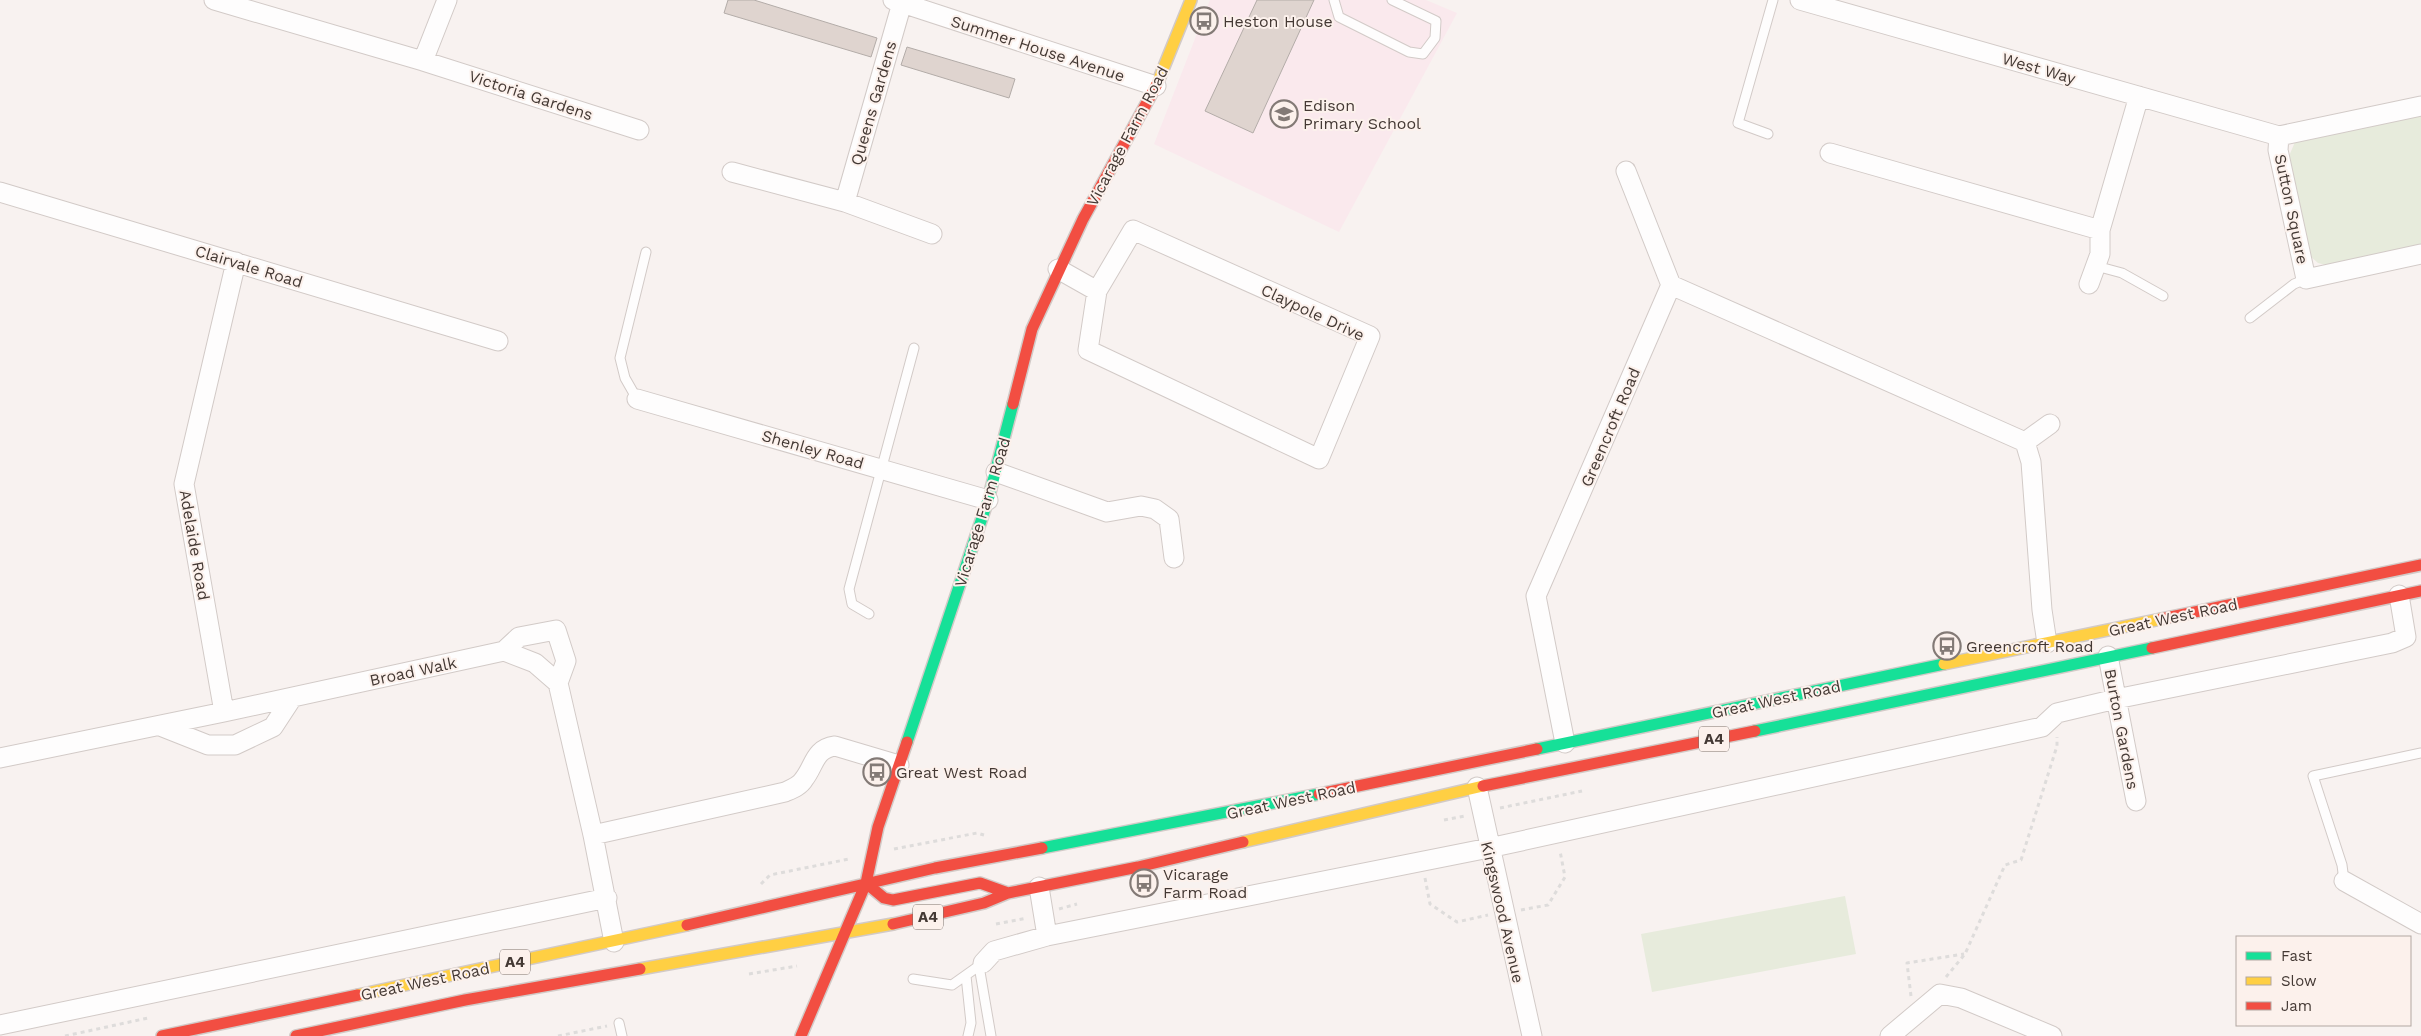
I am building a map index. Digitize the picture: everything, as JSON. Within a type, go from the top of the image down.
[{"type":"main road","name":"Vicarage Farm Road","points":[[801,1036],[866,884],[878,827],[988,500],[1032,329],[1058,269],[1156,86],[1192,0]]},
{"type":"main road","name":"Great West Road","points":[[162,1036],[614,942],[935,868],[1237,811],[2421,565]]},
{"type":"main road","name":"Great West Road","points":[[296,1036],[465,1000],[918,919],[984,903],[1008,893],[1138,867],[1477,787],[1913,699],[2108,656],[2421,591]]},
{"type":"main road","name":"A4","points":[[866,884],[884,898],[893,900],[980,883],[1008,893]]},
{"type":"street","name":"Victoria Gardens","points":[[214,0],[423,61],[639,130]]},
{"type":"street","points":[[423,61],[447,0]]},
{"type":"street","name":"West Way","points":[[1800,0],[2279,136]]},
{"type":"street","name":"Summer House Avenue","points":[[897,2],[923,5],[1156,86]]},
{"type":"street","name":"Queens Gardens","points":[[845,202],[897,2]]},
{"type":"street","points":[[2089,284],[2100,254],[2100,230],[2139,96]]},
{"type":"street","name":"Sutton Square","points":[[2421,106],[2279,136],[2278,150],[2306,280],[2421,254]]},
{"type":"street","points":[[1830,153],[2100,230]]},
{"type":"street","points":[[1626,170],[1671,286],[2025,442],[2031,462],[2042,610],[2047,643]]},
{"type":"street","points":[[732,172],[845,202],[932,234]]},
{"type":"street","name":"Clairvale Road","points":[[0,192],[498,340]]},
{"type":"street","name":"Claypole Drive","points":[[1133,230],[1370,336],[1319,459],[1088,350],[1097,291],[1133,230]]},
{"type":"street","name":"Adelaide Road","points":[[224,712],[184,484],[236,262]]},
{"type":"street","points":[[1058,269],[1097,291]]},
{"type":"street","name":"Greencroft Road","points":[[1565,743],[1536,596],[1671,286]]},
{"type":"street","name":"Shenley Road","points":[[637,399],[988,500]]},
{"type":"street","points":[[2025,442],[2050,424]]},
{"type":"street","points":[[996,472],[1107,512],[1141,506],[1155,509],[1168,519],[1174,558]]},
{"type":"street","points":[[981,965],[994,951],[1047,936],[1489,848],[2042,727],[2057,713],[2116,699],[2392,643],[2406,636],[2399,595]]},
{"type":"street","points":[[558,683],[535,663],[504,651],[519,637],[556,630],[566,661],[558,683],[593,835],[614,942]]},
{"type":"street","name":"Broad Walk","points":[[0,758],[292,698],[504,651]]},
{"type":"street","name":"Burton Gardens","points":[[2108,656],[2136,801]]},
{"type":"street","points":[[160,726],[208,745],[235,745],[272,727],[292,698]]},
{"type":"street","points":[[593,835],[785,792],[804,780],[818,752],[834,746],[899,765]]},
{"type":"street","name":"Kingswood Avenue","points":[[1477,787],[1532,1036]]},
{"type":"street","points":[[2344,881],[2421,924]]},
{"type":"street","points":[[1039,887],[1047,936]]},
{"type":"street","points":[[0,1025],[606,898]]},
{"type":"street","points":[[1890,1036],[1940,994],[1961,998],[2052,1036]]},
{"type":"lane","points":[[1334,0],[1339,17],[1409,52],[1423,54],[1435,38],[1436,21],[1392,0]]},
{"type":"lane","points":[[1768,134],[1738,123],[1773,0]]},
{"type":"lane","points":[[637,399],[624,378],[620,358],[646,252]]},
{"type":"lane","points":[[2096,266],[2122,273],[2163,296]]},
{"type":"lane","points":[[2250,318],[2294,284],[2306,280]]},
{"type":"lane","points":[[868,614],[852,604],[849,589],[914,348]]},
{"type":"lane","points":[[2344,881],[2342,865],[2313,776],[2421,753]]},
{"type":"lane","points":[[913,979],[952,985],[981,965],[991,1036]]},
{"type":"lane","points":[[966,976],[972,1023],[968,1036]]},
{"type":"lane","points":[[619,1023],[622,1036]]},
{"type":"path","points":[[1940,994],[1946,977],[1965,954],[2005,864],[2021,860],[2057,746],[2057,713]]},
{"type":"path","points":[[894,850],[977,833]]},
{"type":"path","points":[[1422,862],[1430,904],[1457,922],[1548,904],[1565,877],[1557,833]]},
{"type":"path","points":[[770,875],[855,857]]},
{"type":"path","points":[[1914,1015],[1907,963],[1965,954]]},
{"type":"path","points":[[761,973],[804,964]]},
{"type":"path","points":[[558,1036],[619,1023]]},
{"type":"shaded area","name":"Edison Primary School","points":[[1210,0],[1426,0],[1457,13],[1339,232],[1154,144]]},
{"type":"shaded area","points":[[2421,113],[2421,244],[2326,265],[2318,263],[2310,256],[2289,156],[2295,142]]},
{"type":"shaded area","points":[[1845,896],[1856,954],[1652,992],[1641,934]]},
{"type":"building","points":[[728,0],[754,0],[877,38],[871,57],[724,13]]},
{"type":"building","points":[[1257,0],[1314,0],[1253,133],[1205,111]]},
{"type":"building","points":[[907,47],[1015,79],[1009,98],[901,65]]},
{"type":"traffic: fast","points":[[907,742],[988,500],[1013,404]]},
{"type":"traffic: fast","points":[[1755,731],[2152,648]]},
{"type":"traffic: fast","points":[[1537,749],[1944,664]]},
{"type":"traffic: fast","points":[[1042,848],[1319,794]]},
{"type":"traffic: slow","points":[[1157,84],[1191,0]]},
{"type":"traffic: slow","points":[[1944,664],[2161,619]]},
{"type":"traffic: slow","points":[[1243,842],[1483,786]]},
{"type":"traffic: slow","points":[[640,969],[893,924]]},
{"type":"traffic: slow","points":[[358,995],[687,925]]},
{"type":"traffic: jam","points":[[1013,404],[1032,329],[1083,219],[1157,84]]},
{"type":"traffic: jam","points":[[2161,619],[2421,565]]},
{"type":"traffic: jam","points":[[2152,648],[2421,591]]},
{"type":"traffic: jam","points":[[1483,786],[1755,731]]},
{"type":"traffic: jam","points":[[801,1036],[866,883],[878,827],[907,742]]},
{"type":"traffic: jam","points":[[1319,794],[1537,749]]},
{"type":"traffic: jam","points":[[893,924],[984,903],[1008,893],[1138,867],[1243,842]]},
{"type":"traffic: jam","points":[[687,925],[935,868],[1042,848]]},
{"type":"traffic: jam","points":[[866,883],[884,898],[893,900],[980,883],[1008,893]]},
{"type":"traffic: jam","points":[[296,1036],[465,1000],[640,969]]},
{"type":"traffic: jam","points":[[162,1036],[358,995]]},
{"type":"place","name":"Heston House","points":[[1204,21]]},
{"type":"place","name":"Edison Primary School","points":[[1284,114]]},
{"type":"place","name":"Greencroft Road","points":[[1947,646]]},
{"type":"place","name":"Great West Road","points":[[877,772]]},
{"type":"place","name":"Vicarage Farm Road","points":[[1144,883]]}]
